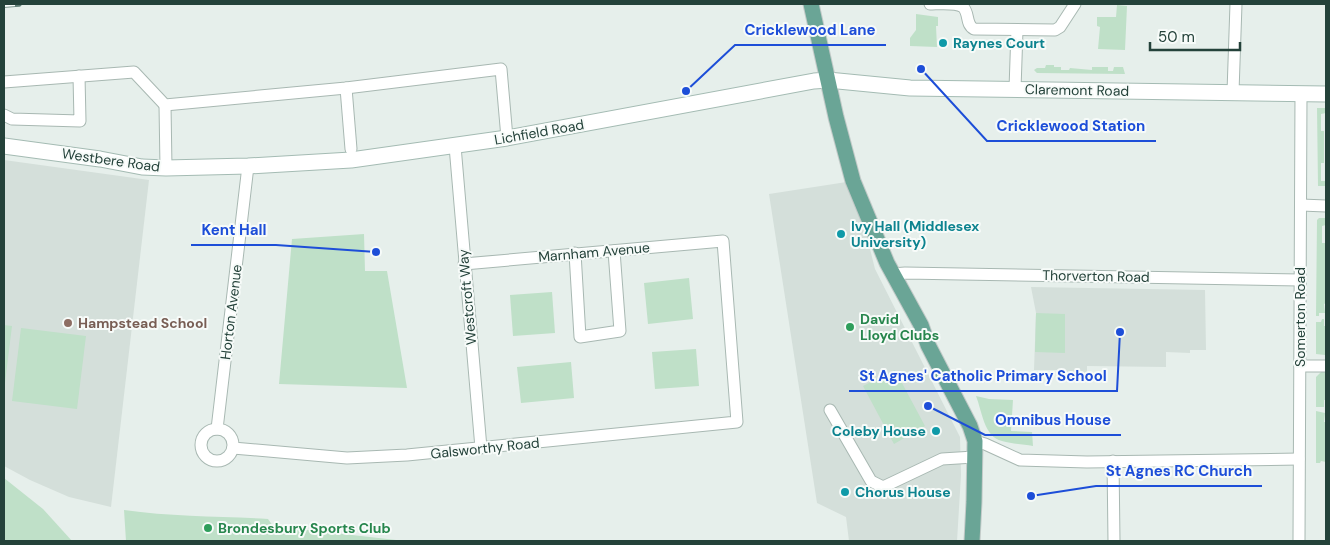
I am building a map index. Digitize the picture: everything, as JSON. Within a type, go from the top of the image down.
[{"type":"main road","points":[[811,4],[853,181],[892,274],[921,325],[928,345],[970,426],[975,441],[972,541]]},
{"type":"street","points":[[930,4],[958,5],[962,7],[966,10],[968,24],[974,29],[1017,30],[1055,30],[1060,27],[1075,4]]},
{"type":"street","points":[[1233,92],[1236,4]]},
{"type":"street","points":[[1015,89],[1017,30]]},
{"type":"street","points":[[165,105],[346,88],[501,70],[506,138]]},
{"type":"street","points":[[4,82],[134,72],[165,105],[166,168]]},
{"type":"street","points":[[4,114],[12,119],[80,121],[79,76]]},
{"type":"street","name":"Claremont Road","points":[[828,80],[910,88],[1326,94]]},
{"type":"street","name":"Lichfield Road","points":[[248,166],[351,160],[455,146],[803,82],[828,80]]},
{"type":"street","points":[[346,88],[351,149]]},
{"type":"street","name":"Somerton Road","points":[[1299,541],[1301,94]]},
{"type":"street","name":"Westbere Road","points":[[4,146],[100,159],[142,167],[248,166]]},
{"type":"street","name":"Westcroft Way","points":[[455,146],[480,448]]},
{"type":"street","name":"Horton Avenue","points":[[217,429],[248,166]]},
{"type":"street","points":[[1301,205],[1326,206]]},
{"type":"street","name":"Marnham Avenue","points":[[464,264],[723,241],[737,422]]},
{"type":"street","points":[[575,254],[580,337],[620,331],[614,251]]},
{"type":"street","name":"Thorverton Road","points":[[892,274],[1300,280]]},
{"type":"street","points":[[1300,366],[1326,366]]},
{"type":"street","points":[[830,410],[871,481],[882,487],[942,459],[974,457]]},
{"type":"street","name":"Galsworthy Road","points":[[233,448],[347,458],[407,455],[737,422]]},
{"type":"street","points":[[217,429],[226,431],[230,435],[233,444],[231,454],[217,461],[206,457],[201,447],[203,436],[217,429]]},
{"type":"street","points":[[975,441],[1020,460],[1113,462],[1299,459]]},
{"type":"street","points":[[1113,462],[1114,541]]},
{"type":"shaded area","name":"Hampstead School","points":[[4,160],[149,180],[111,507],[69,497],[4,466]]},
{"type":"shaded area","points":[[853,181],[875,269],[960,437],[961,475],[957,541],[849,541],[846,517],[817,503],[769,194]]},
{"type":"shaded area","points":[[1031,287],[1205,290],[1206,350],[1190,350],[1190,353],[1166,352],[1166,367],[1087,366],[1087,381],[1066,380],[1066,370],[1034,370],[1036,313]]},
{"type":"green space","points":[[1117,5],[1127,6],[1125,50],[1098,49],[1100,27],[1097,26],[1097,17],[1116,17]]},
{"type":"green space","points":[[916,14],[938,17],[938,26],[936,26],[937,47],[910,46],[910,38],[916,30]]},
{"type":"green space","points":[[1046,65],[1061,67],[1061,70],[1069,70],[1070,68],[1092,70],[1092,67],[1108,67],[1108,71],[1113,71],[1114,67],[1123,67],[1125,74],[1037,73],[1034,70],[1045,68]]},
{"type":"green space","points":[[1317,108],[1326,108],[1326,113],[1321,114],[1321,131],[1324,131],[1324,163],[1321,163],[1321,181],[1326,181],[1326,186],[1318,186]]},
{"type":"green space","points":[[1319,218],[1326,218],[1326,225],[1322,226],[1322,243],[1325,243],[1326,303],[1324,304],[1325,313],[1319,313],[1319,316],[1316,316],[1317,220]]},
{"type":"green space","points":[[364,234],[365,271],[387,271],[407,388],[279,384],[292,239]]},
{"type":"green space","points":[[689,278],[693,319],[648,324],[644,283]]},
{"type":"green space","points":[[552,292],[555,333],[513,336],[510,295]]},
{"type":"green space","points":[[1036,313],[1065,314],[1065,353],[1035,352]]},
{"type":"green space","points":[[1324,319],[1324,326],[1326,326],[1325,355],[1316,354],[1316,322],[1321,322]]},
{"type":"green space","points":[[4,325],[12,326],[4,391]]},
{"type":"green space","points":[[21,328],[86,336],[77,409],[12,401]]},
{"type":"green space","points":[[696,349],[699,386],[655,389],[652,352]]},
{"type":"green space","points":[[571,362],[574,398],[521,403],[517,367]]},
{"type":"green space","points":[[895,370],[925,426],[894,444],[863,386]]},
{"type":"green space","points":[[1322,371],[1326,372],[1326,400],[1324,400],[1324,407],[1316,407],[1316,377]]},
{"type":"green space","points":[[976,396],[989,399],[1013,400],[1011,431],[1032,432],[1033,446],[996,439],[984,423]]},
{"type":"green space","points":[[1316,411],[1325,413],[1324,422],[1326,422],[1326,462],[1321,461],[1320,463],[1316,463]]},
{"type":"green space","points":[[4,478],[43,509],[72,541],[4,541]]},
{"type":"green space","name":"Brondesbury Sports Club","points":[[124,510],[178,515],[268,519],[273,526],[405,541],[126,541]]},
{"type":"railway","points":[[4,5],[19,4]]},
{"type":"place","name":"Raynes Court","points":[[943,43]]},
{"type":"place","name":"Cricklewood Station","points":[[921,69]]},
{"type":"place","name":"Cricklewood Lane","points":[[686,91]]},
{"type":"place","name":"Ivy Hall (Middlesex University)","points":[[841,234]]},
{"type":"place","name":"Kent Hall","points":[[376,252]]},
{"type":"place","name":"Hampstead School","points":[[68,323]]},
{"type":"place","name":"David Lloyd Clubs","points":[[850,327]]},
{"type":"place","name":"St Agnes' Catholic Primary School","points":[[1120,332]]},
{"type":"place","name":"Omnibus House","points":[[928,406]]},
{"type":"place","name":"Coleby House","points":[[936,431]]},
{"type":"place","name":"Chorus House","points":[[845,492]]},
{"type":"place","name":"St Agnes RC Church","points":[[1031,496]]},
{"type":"place","name":"Brondesbury Sports Club","points":[[208,528]]}]
